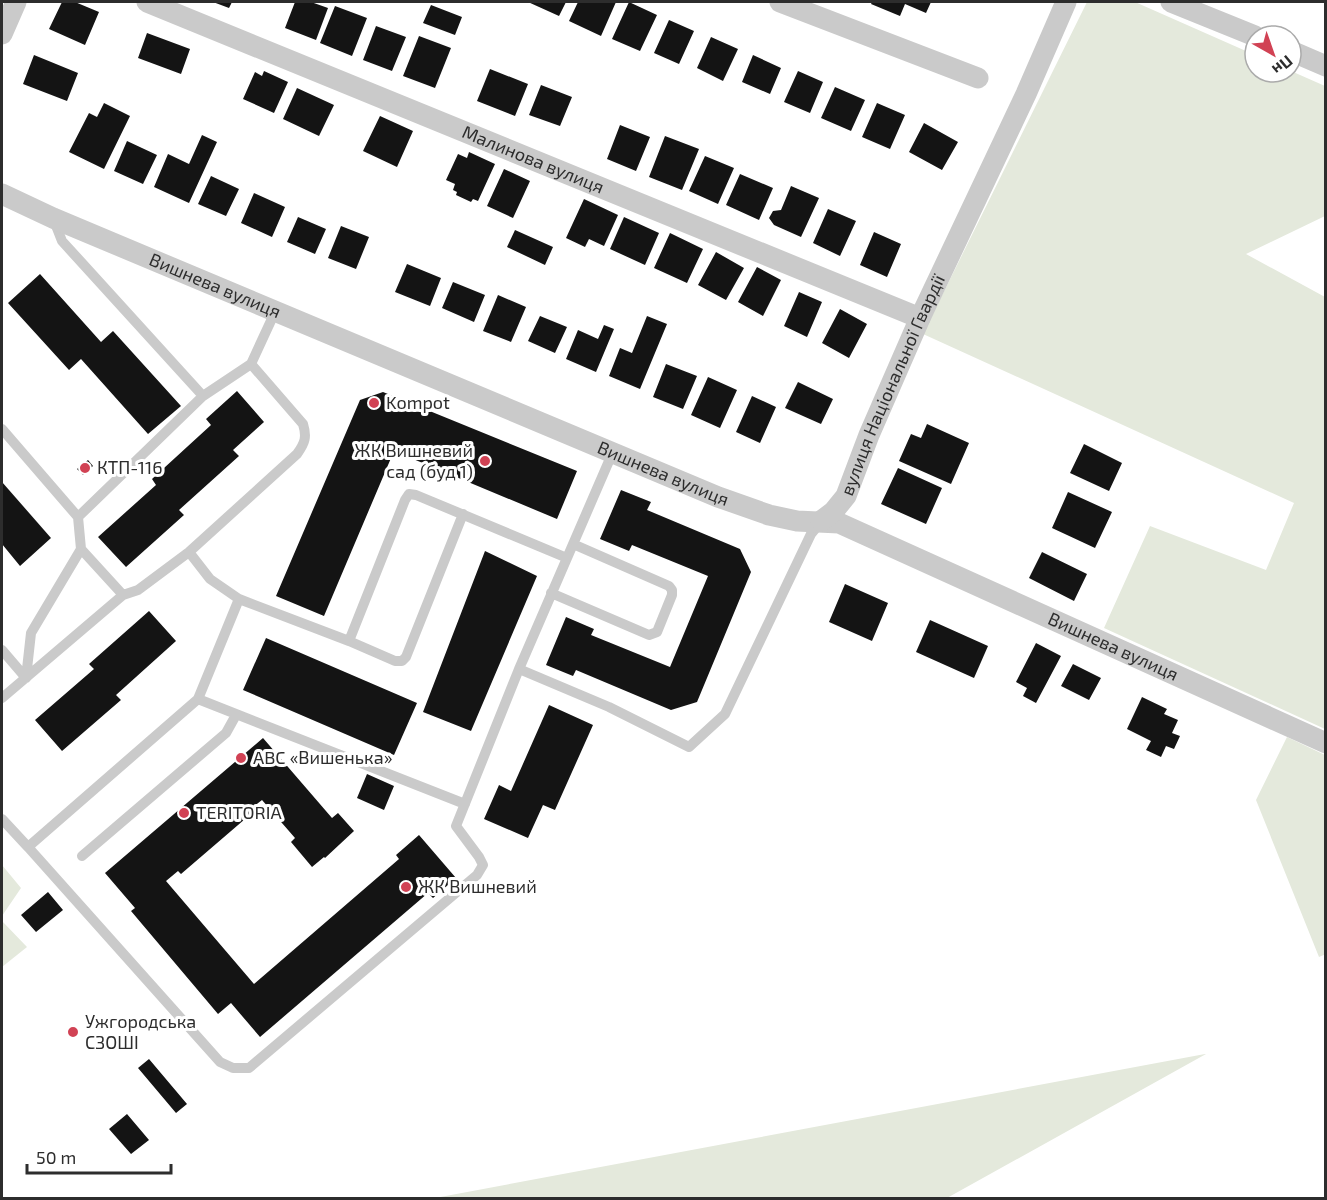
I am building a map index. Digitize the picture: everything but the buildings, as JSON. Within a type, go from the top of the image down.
[{"type":"street","points":[[2,34],[16,2]]},
{"type":"street","name":"Малинова вулиця","points":[[147,2],[920,318]]},
{"type":"street","points":[[780,2],[978,78]]},
{"type":"street","name":"вулиця Національної Гвардії","points":[[821,521],[833,512],[846,496],[869,435],[920,318],[1026,94],[1066,2]]},
{"type":"street","points":[[1171,2],[1243,31]]},
{"type":"street","points":[[1303,56],[1326,66]]},
{"type":"street","name":"Вишнева вулиця","points":[[2,194],[52,218],[612,454],[768,515],[796,521],[839,523],[1326,743]]},
{"type":"lane","points":[[52,218],[62,241],[203,396]]},
{"type":"lane","points":[[78,517],[203,396],[251,364],[275,312]]},
{"type":"lane","points":[[2,698],[123,595],[138,590],[189,552],[297,454],[304,444],[306,434],[303,424],[251,364]]},
{"type":"lane","points":[[2,429],[78,517],[81,549],[31,633],[26,678]]},
{"type":"lane","points":[[2,819],[220,1062],[233,1068],[249,1068],[477,875],[483,865],[456,826],[519,669],[612,454]]},
{"type":"lane","points":[[349,641],[405,500],[410,494],[567,558]]},
{"type":"lane","points":[[189,552],[210,579],[239,599],[395,661],[402,661],[406,657],[463,514]]},
{"type":"lane","name":"вулиця Національної Гвардії","points":[[519,669],[609,707],[689,747],[725,714],[811,534],[821,521]]},
{"type":"lane","points":[[551,593],[649,635],[657,632],[672,595],[669,586],[573,544]]},
{"type":"lane","points":[[81,549],[123,595]]},
{"type":"lane","points":[[28,847],[198,699],[239,599]]},
{"type":"lane","points":[[2,650],[26,678]]},
{"type":"lane","points":[[198,699],[465,804]]},
{"type":"lane","points":[[82,856],[226,733],[236,715]]},
{"type":"shaded area","points":[[1087,2],[1135,2],[1243,50],[1243,84],[1303,84],[1303,76],[1325,86],[1325,216],[1246,254],[1325,297],[1325,729],[1104,628],[1150,526],[1266,570],[1294,503],[923,334]]},
{"type":"shaded area","points":[[1287,737],[1325,755],[1326,954],[1319,957],[1256,800]]},
{"type":"shaded area","points":[[2,865],[21,888],[2,916]]},
{"type":"shaded area","points":[[2,921],[27,947],[2,967]]},
{"type":"shaded area","points":[[1205,1054],[947,1198],[435,1198]]},
{"type":"place","name":"Kompot","points":[[374,403]]},
{"type":"place","name":"ЖК Вишневий сад (буд 1)","points":[[485,461]]},
{"type":"place","name":"КТП-116","points":[[85,468]]},
{"type":"place","name":"ABC «Вишенька»","points":[[241,758]]},
{"type":"place","name":"TERITORIA","points":[[184,813]]},
{"type":"place","name":"ЖК Вишневий","points":[[406,887]]},
{"type":"place","name":"Ужгородська СЗОШІ","points":[[73,1032]]}]
